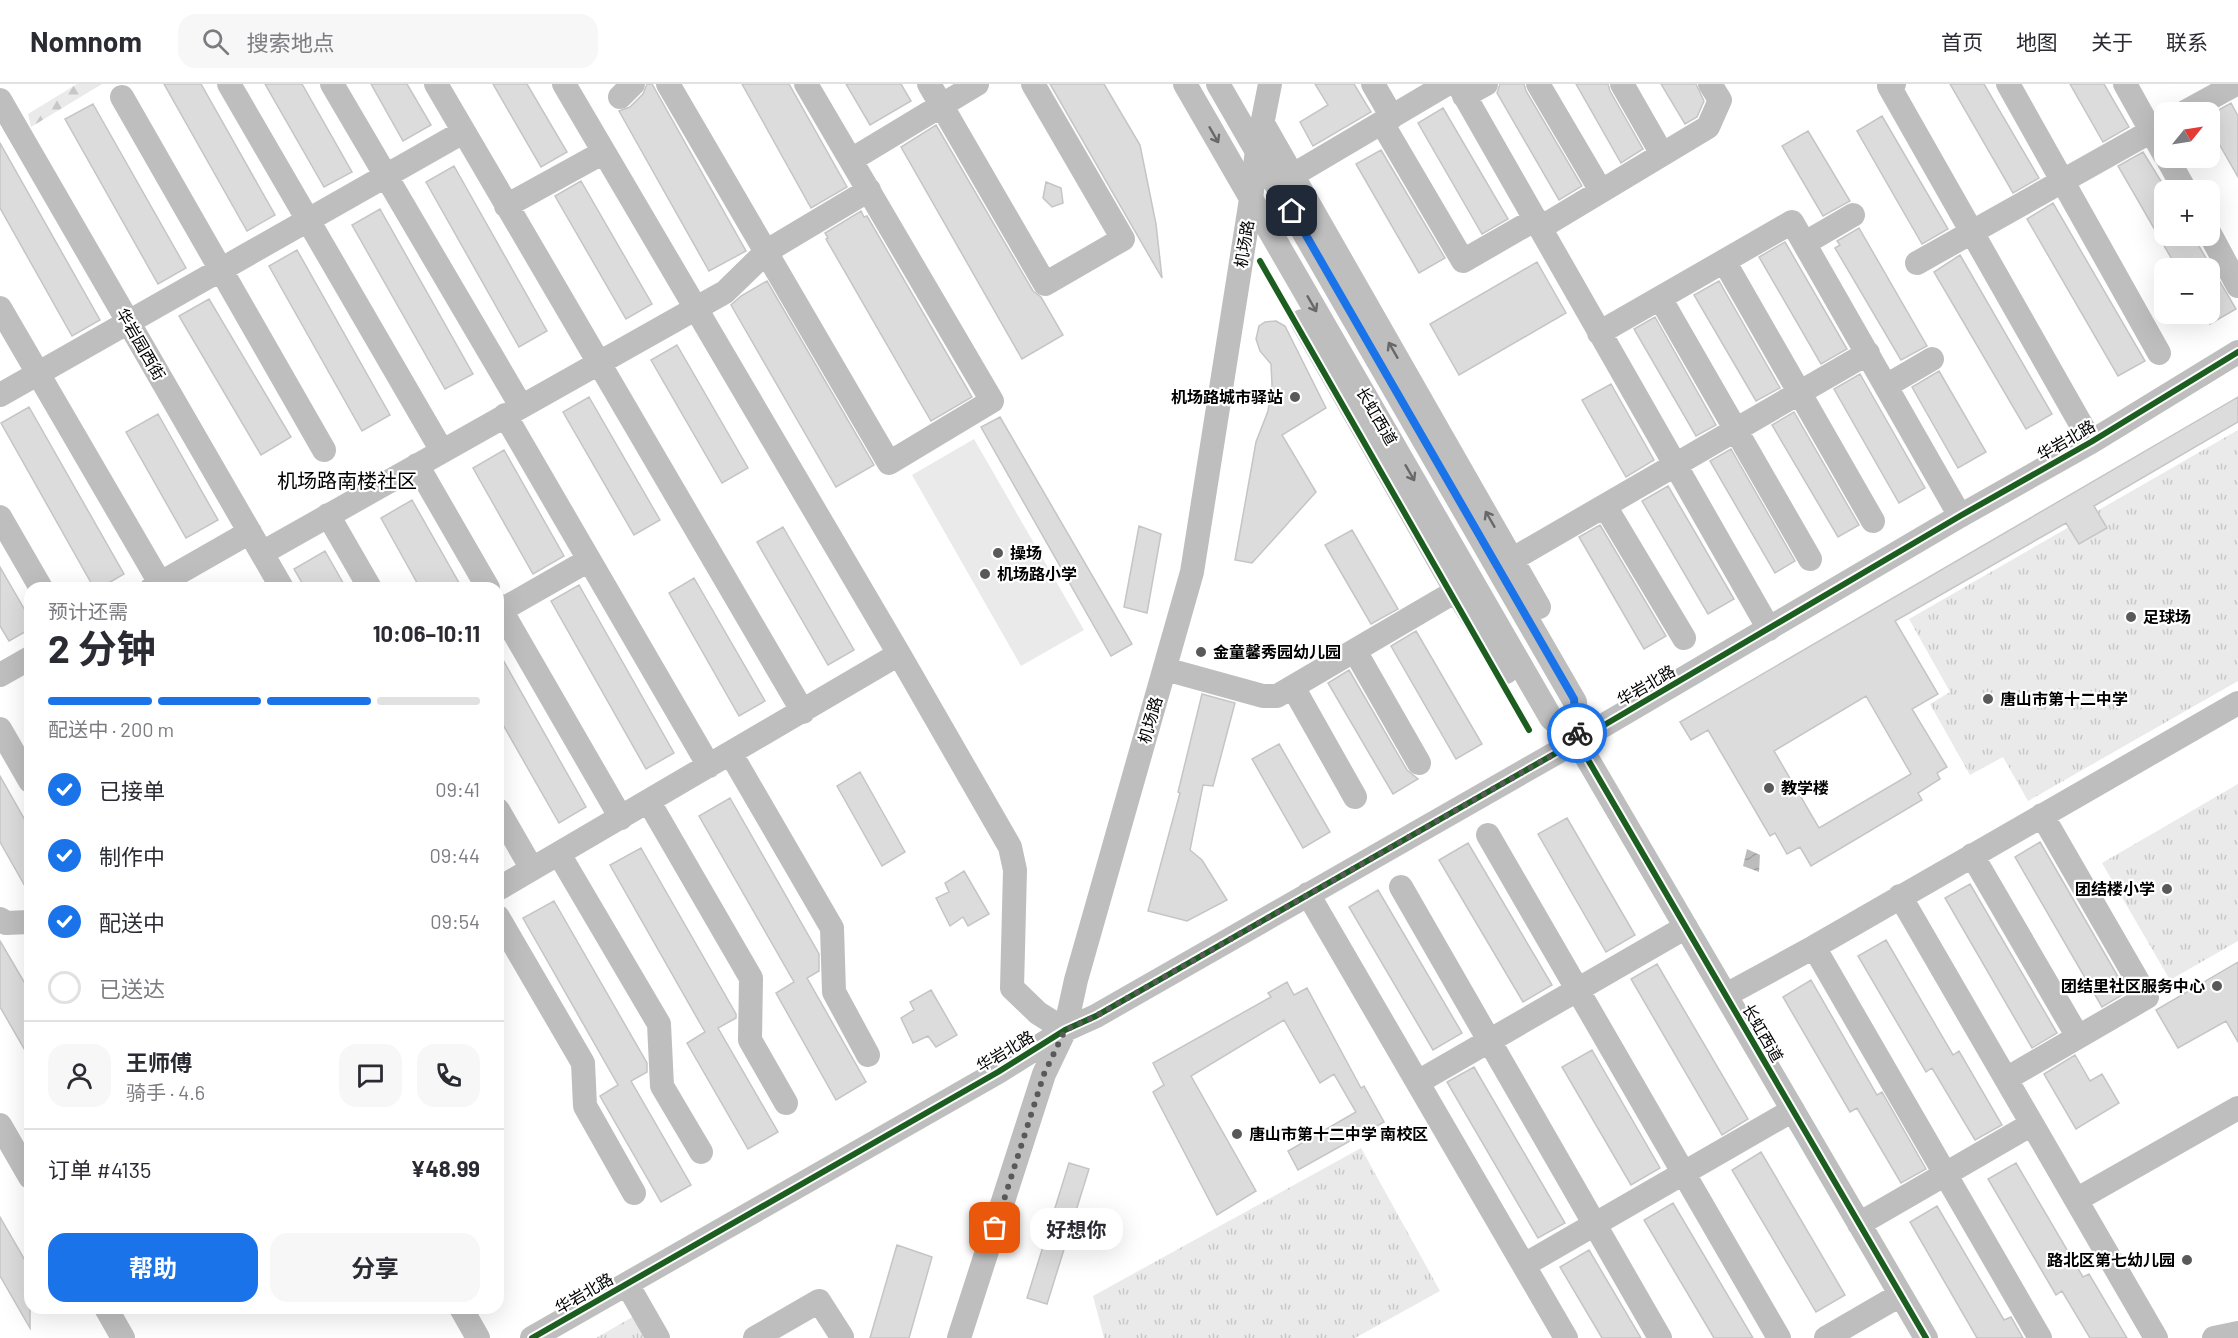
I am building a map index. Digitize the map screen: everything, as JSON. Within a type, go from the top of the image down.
[{"type":"street","points":[[230,84],[442,451]]},
{"type":"street","points":[[332,84],[513,411],[589,560],[709,766]]},
{"type":"street","points":[[436,84],[803,712]]},
{"type":"street","points":[[564,84],[900,654],[1010,847],[1015,870],[1012,988],[1038,1013],[1065,1030]]},
{"type":"street","points":[[668,84],[889,463],[992,401],[806,84]]},
{"type":"street","points":[[929,84],[1045,284],[1123,239],[1033,84]]},
{"type":"street","points":[[851,160],[976,84]]},
{"type":"street","name":"长虹西道","points":[[1185,84],[1551,718],[1577,741],[1926,1338]]},
{"type":"street","name":"长虹西道","points":[[1218,84],[1575,702],[1577,741]]},
{"type":"street","name":"机场路","points":[[959,1338],[1044,1074],[1065,1030],[1076,980],[1192,572],[1257,150],[1270,84]]},
{"type":"street","points":[[1373,84],[1387,120],[1462,261],[1601,191],[1708,127],[1720,100],[1710,84]]},
{"type":"street","points":[[1293,175],[1387,120],[1456,88],[1486,84]]},
{"type":"street","points":[[1538,84],[1601,191]]},
{"type":"street","points":[[1622,84],[1662,154]]},
{"type":"street","points":[[1894,84],[1889,87],[2091,442]]},
{"type":"street","points":[[2008,84],[2159,353]]},
{"type":"street","points":[[2125,84],[2154,122]]},
{"type":"street","points":[[2203,102],[2236,84]]},
{"type":"street","points":[[1456,88],[1538,223],[1769,629]]},
{"type":"street","points":[[122,97],[324,450]]},
{"type":"street","name":"华岩园西街","points":[[0,100],[279,582]]},
{"type":"street","points":[[1247,224],[1456,591],[1538,725],[1577,741],[1586,695],[1513,559],[1262,122]]},
{"type":"street","points":[[1917,263],[2154,129]]},
{"type":"street","points":[[0,395],[463,132]]},
{"type":"street","points":[[506,206],[604,152]]},
{"type":"street","points":[[262,553],[724,292],[766,251],[869,190]]},
{"type":"street","points":[[1804,243],[1853,215]]},
{"type":"street","points":[[1599,333],[1792,222],[1960,516]]},
{"type":"street","points":[[2216,246],[2238,286]]},
{"type":"street","points":[[1724,261],[1873,521]]},
{"type":"street","points":[[1660,298],[1810,559]]},
{"type":"street","points":[[0,308],[154,582]]},
{"type":"street","name":"华岩北路","points":[[532,1338],[988,1078],[1065,1030],[1096,1016],[1577,741],[1960,516],[2091,442],[2238,352]]},
{"type":"street","points":[[1513,559],[1868,353]]},
{"type":"street","points":[[1886,386],[1932,359]]},
{"type":"street","points":[[417,465],[485,582]]},
{"type":"street","points":[[1605,506],[1684,638]]},
{"type":"street","points":[[328,515],[367,582]]},
{"type":"street","points":[[0,517],[38,582]]},
{"type":"street","points":[[163,582],[250,532]]},
{"type":"street","points":[[504,606],[589,560]]},
{"type":"street","points":[[1165,669],[1263,696],[1277,696],[1456,591]]},
{"type":"street","points":[[504,618],[621,818]]},
{"type":"street","points":[[1355,651],[1419,763]]},
{"type":"street","points":[[504,885],[900,654]]},
{"type":"street","points":[[0,675],[24,661]]},
{"type":"street","points":[[1293,687],[1355,796]]},
{"type":"street","points":[[1726,995],[1814,947],[2238,703]]},
{"type":"street","points":[[0,729],[24,771]]},
{"type":"street","points":[[731,754],[832,928],[834,992],[868,1055]]},
{"type":"street","points":[[649,802],[751,978],[750,1040],[786,1103]]},
{"type":"street","points":[[2006,1079],[2147,997],[2042,815]]},
{"type":"street","points":[[504,820],[532,869]]},
{"type":"street","points":[[1488,835],[1779,1338]]},
{"type":"street","points":[[559,854],[659,1024],[662,1086],[701,1152]]},
{"type":"street","points":[[1972,855],[2078,1037]]},
{"type":"street","points":[[1401,886],[1660,1338]]},
{"type":"street","points":[[1308,894],[1566,1338]]},
{"type":"street","points":[[1900,896],[2156,1338]]},
{"type":"street","points":[[0,919],[6,923],[24,922]]},
{"type":"street","points":[[504,927],[583,1064],[585,1106],[634,1193]]},
{"type":"street","points":[[1418,1082],[1686,927]]},
{"type":"street","points":[[1814,947],[2040,1338]]},
{"type":"street","points":[[2076,1200],[2238,1108]]},
{"type":"street","points":[[1524,1265],[1793,1110]]},
{"type":"street","points":[[1859,1224],[2032,1124]]},
{"type":"street","points":[[0,1125],[7,1152],[24,1170]]},
{"type":"street","points":[[627,1284],[658,1338]]},
{"type":"street","points":[[1826,1338],[1900,1295]]},
{"type":"street","points":[[755,1338],[819,1301],[842,1337]]},
{"type":"street","points":[[109,1314],[123,1338]]},
{"type":"street","points":[[464,1314],[478,1338]]},
{"type":"street","points":[[2214,1338],[2238,1333]]},
{"type":"green space","points":[[77,84],[102,84],[31,127],[28,114]]},
{"type":"green space","points":[[2238,430],[2238,681],[2028,801],[2003,757],[1970,775],[1930,704],[1950,692],[1909,619]]},
{"type":"green space","name":"操场","points":[[974,439],[1084,630],[1021,666],[912,475]]},
{"type":"green space","points":[[2238,784],[2238,941],[2170,980],[2102,863]]},
{"type":"green space","points":[[1361,1148],[1440,1291],[1355,1338],[1104,1338],[1093,1296]]},
{"type":"green space","points":[[634,1316],[646,1338],[596,1338]]},
{"type":"water","points":[[1747,849],[1760,855],[1759,872],[1743,866]]},
{"type":"building","points":[[164,84],[201,84],[275,215],[247,231]]},
{"type":"building","points":[[265,84],[302,84],[352,172],[324,187]]},
{"type":"building","points":[[371,84],[407,84],[431,125],[403,141]]},
{"type":"building","points":[[493,84],[527,84],[567,152],[541,167]]},
{"type":"building","points":[[647,84],[652,84],[746,251],[709,271],[619,111],[630,107],[643,94]]},
{"type":"building","points":[[742,84],[789,84],[847,187],[811,208]]},
{"type":"building","points":[[846,84],[901,84],[911,101],[870,125]]},
{"type":"building","points":[[1050,84],[1104,84],[1140,145],[1156,224],[1162,278]]},
{"type":"building","points":[[1315,84],[1354,84],[1371,112],[1313,146],[1300,122],[1328,105]]},
{"type":"building","points":[[1500,84],[1524,84],[1582,186],[1559,200],[1497,93]]},
{"type":"building","points":[[1576,84],[1608,84],[1643,149],[1621,163]]},
{"type":"building","points":[[1661,84],[1696,84],[1704,101],[1697,117],[1685,124]]},
{"type":"building","points":[[1950,84],[1984,84],[2039,178],[2013,193]]},
{"type":"building","points":[[2070,84],[2104,84],[2129,127],[2103,142]]},
{"type":"building","points":[[2231,103],[2238,116],[2238,177],[2220,146],[2220,109]]},
{"type":"building","points":[[93,104],[186,268],[158,284],[65,119]]},
{"type":"building","points":[[1443,108],[1508,219],[1482,234],[1418,123]]},
{"type":"building","points":[[1882,116],[1948,229],[1922,244],[1857,131]]},
{"type":"building","points":[[936,125],[1033,291],[1041,297],[1063,335],[1022,359],[901,147]]},
{"type":"building","points":[[1808,131],[1850,201],[1823,216],[1782,146]]},
{"type":"building","points":[[0,143],[100,320],[72,336],[0,208]]},
{"type":"building","points":[[1381,150],[1445,258],[1419,273],[1356,164]]},
{"type":"building","points":[[2143,152],[2160,180],[2154,180],[2154,228],[2118,166]]},
{"type":"building","points":[[454,166],[547,331],[519,347],[426,182]]},
{"type":"building","points":[[581,181],[652,304],[626,319],[555,196]]},
{"type":"building","points":[[1046,182],[1061,188],[1063,203],[1052,207],[1043,198]]},
{"type":"building","points":[[2053,203],[2145,361],[2118,376],[2027,219]]},
{"type":"building","points":[[380,209],[473,374],[445,389],[352,225]]},
{"type":"building","points":[[861,211],[864,217],[867,216],[972,397],[931,421],[826,239],[828,238],[825,233]]},
{"type":"building","points":[[1859,228],[1927,346],[1901,360],[1835,248],[1840,245],[1837,241]]},
{"type":"building","points":[[1785,242],[1847,349],[1821,364],[1759,257]]},
{"type":"building","points":[[2164,246],[2199,246],[2206,258],[2171,258]]},
{"type":"building","points":[[297,250],[390,415],[362,431],[269,266]]},
{"type":"building","points":[[1960,255],[2052,414],[2026,429],[1934,272]]},
{"type":"building","points":[[1537,262],[1566,313],[1459,375],[1430,324]]},
{"type":"building","points":[[767,281],[874,465],[836,487],[731,305],[741,296]]},
{"type":"building","points":[[1719,281],[1780,388],[1756,401],[1694,295]]},
{"type":"building","points":[[2220,282],[2236,309],[2220,318]]},
{"type":"building","points":[[209,299],[291,437],[261,455],[179,316]]},
{"type":"building","points":[[1655,317],[1716,425],[1696,436],[1634,329]]},
{"type":"building","points":[[1276,321],[1285,326],[1326,408],[1282,435],[1316,492],[1252,563],[1235,560],[1256,442],[1268,411],[1272,385],[1271,364],[1260,351],[1256,339],[1259,326],[1265,322]]},
{"type":"building","points":[[677,345],[748,468],[722,483],[651,360]]},
{"type":"building","points":[[1939,371],[1986,452],[1958,468],[1912,387]]},
{"type":"building","points":[[1860,374],[1925,488],[1899,503],[1834,389]]},
{"type":"building","points":[[1611,384],[1654,460],[1626,477],[1582,400]]},
{"type":"building","points":[[589,397],[660,520],[634,535],[563,412]]},
{"type":"building","points":[[2238,397],[2238,422],[2094,506],[2107,528],[2079,544],[2066,523],[1895,621],[1938,694],[1912,709],[1947,767],[1937,773],[1940,779],[1918,793],[1922,800],[1811,866],[1800,847],[1787,854],[1775,833],[1770,836],[1708,730],[1691,740],[1680,722]],"holes":[[[1866,696],[1911,774],[1819,828],[1774,751]]]},
{"type":"building","points":[[29,407],[124,574],[110,582],[91,582],[1,423]]},
{"type":"building","points":[[1794,412],[1859,525],[1838,537],[1772,425]]},
{"type":"building","points":[[158,414],[218,520],[186,538],[126,432]]},
{"type":"building","points":[[1000,417],[1132,644],[1111,656],[981,427]]},
{"type":"building","points":[[1731,449],[1795,561],[1775,573],[1710,461]]},
{"type":"building","points":[[504,450],[564,556],[533,574],[473,468]]},
{"type":"building","points":[[1668,486],[1734,599],[1708,614],[1642,501]]},
{"type":"building","points":[[412,500],[459,582],[417,582],[381,518]]},
{"type":"building","points":[[1600,525],[1666,636],[1644,649],[1579,537]]},
{"type":"building","points":[[1139,526],[1161,534],[1147,613],[1124,607]]},
{"type":"building","points":[[783,527],[854,650],[828,665],[757,542]]},
{"type":"building","points":[[1352,530],[1398,609],[1371,624],[1325,545]]},
{"type":"building","points":[[325,551],[343,582],[302,582],[294,569]]},
{"type":"building","points":[[0,567],[24,609],[24,632],[9,641],[0,626]]},
{"type":"building","points":[[694,578],[765,701],[739,716],[669,593]]},
{"type":"building","points":[[579,585],[674,753],[646,769],[551,601]]},
{"type":"building","points":[[1416,631],[1482,744],[1456,759],[1391,646]]},
{"type":"building","points":[[504,662],[586,807],[559,823],[504,727]]},
{"type":"building","points":[[1349,670],[1407,770],[1418,779],[1393,794],[1328,683]]},
{"type":"building","points":[[1202,694],[1235,703],[1213,786],[1203,785],[1190,850],[1202,860],[1227,900],[1187,921],[1148,911],[1180,793],[1178,792]]},
{"type":"building","points":[[1279,744],[1330,832],[1303,848],[1252,759]]},
{"type":"building","points":[[860,772],[905,852],[882,866],[837,786]]},
{"type":"building","points":[[0,776],[24,818],[24,884],[0,842]]},
{"type":"building","points":[[730,798],[819,954],[819,971],[807,978],[866,1082],[836,1100],[776,993],[794,982],[699,816]]},
{"type":"building","points":[[1567,818],[1635,935],[1606,952],[1538,834]]},
{"type":"building","points":[[2040,842],[2127,992],[2102,1007],[2015,857]]},
{"type":"building","points":[[1468,843],[1552,985],[1523,1002],[1439,860]]},
{"type":"building","points":[[641,848],[736,1014],[736,1018],[718,1028],[778,1132],[748,1149],[687,1043],[705,1032],[610,865]]},
{"type":"building","points":[[964,871],[989,914],[968,926],[963,917],[950,926],[936,898],[949,892],[945,883]]},
{"type":"building","points":[[1970,884],[2057,1033],[2032,1048],[1945,898]]},
{"type":"building","points":[[1378,890],[1462,1033],[1433,1050],[1349,907]]},
{"type":"building","points":[[554,901],[647,1063],[647,1072],[631,1081],[691,1185],[661,1202],[600,1096],[618,1085],[523,918]]},
{"type":"building","points":[[1886,940],[1953,1055],[1959,1051],[2002,1125],[1975,1140],[1932,1068],[1926,1072],[1858,956]]},
{"type":"building","points":[[0,941],[24,982],[24,1049],[0,1007]]},
{"type":"building","name":"团结里社区服务中心","points":[[2238,962],[2238,1042],[2226,1021],[2178,1048],[2156,1010]]},
{"type":"building","points":[[1657,964],[1748,1119],[1722,1135],[1631,979]]},
{"type":"building","points":[[1811,980],[1877,1095],[1882,1092],[1926,1169],[1901,1183],[1857,1108],[1850,1112],[1783,997]]},
{"type":"building","points":[[1287,982],[1294,995],[1307,988],[1361,1088],[1364,1086],[1384,1122],[1298,1170],[1288,1151],[1356,1112],[1334,1074],[1320,1083],[1284,1020],[1191,1076],[1256,1191],[1217,1215],[1153,1092],[1164,1085],[1153,1063],[1271,997],[1268,993]]},
{"type":"building","points":[[931,990],[957,1035],[936,1047],[928,1036],[913,1043],[901,1018],[914,1010],[910,1002]]},
{"type":"building","points":[[1592,1050],[1660,1168],[1631,1185],[1562,1067]]},
{"type":"building","points":[[2075,1055],[2090,1081],[2102,1074],[2119,1103],[2076,1129],[2044,1074]]},
{"type":"building","points":[[1474,1067],[1565,1223],[1538,1238],[1447,1082]]},
{"type":"building","points":[[1761,1152],[1845,1295],[1816,1312],[1732,1170]]},
{"type":"building","points":[[1069,1163],[1089,1169],[1047,1304],[1027,1298]]},
{"type":"building","points":[[2016,1163],[2083,1277],[2089,1274],[2127,1338],[2090,1338],[2062,1291],[2056,1295],[1988,1179]]},
{"type":"building","points":[[1673,1203],[1753,1338],[1714,1338],[1644,1220]]},
{"type":"building","points":[[1937,1206],[2004,1320],[2011,1317],[2023,1338],[1977,1338],[1910,1222]]},
{"type":"building","points":[[0,1217],[24,1259],[24,1314],[30,1314],[30,1328],[0,1276]]},
{"type":"building","points":[[897,1245],[932,1257],[909,1338],[870,1338]]},
{"type":"building","points":[[1589,1250],[1641,1338],[1602,1338],[1560,1267]]},
{"type":"cycle path","points":[[1260,261],[1529,730]]},
{"type":"cycle path","points":[[532,1338],[998,1072],[1065,1030],[1096,1016],[1577,741],[1960,516],[2091,442],[2238,352]]},
{"type":"cycle path","points":[[1577,741],[1926,1338]]},
{"type":"way so far","points":[[995,1228],[1044,1074],[1065,1030],[1096,1016],[1577,741],[1577,733]]},
{"type":"place","name":"机场路城市驿站","points":[[1295,397]]},
{"type":"place","name":"操场","points":[[998,553]]},
{"type":"place","name":"机场路小学","points":[[985,574]]},
{"type":"place","name":"足球场","points":[[2131,617]]},
{"type":"place","name":"金童馨秀园幼儿园","points":[[1201,652]]},
{"type":"place","name":"唐山市第十二中学","points":[[1988,699]]},
{"type":"place","name":"教学楼","points":[[1769,788]]},
{"type":"place","name":"团结楼小学","points":[[2167,889]]},
{"type":"place","name":"团结里社区服务中心","points":[[2217,986]]},
{"type":"place","name":"唐山市第十二中学 南校区","points":[[1237,1134]]},
{"type":"place","name":"好想你","points":[[995,1228]]},
{"type":"place","name":"路北区第七幼儿园","points":[[2187,1260]]},
{"type":"district","name":"机场路南楼社区","points":[[347,481]]},
{"type":"route","points":[[1292,211],[1574,699],[1577,733]]}]
